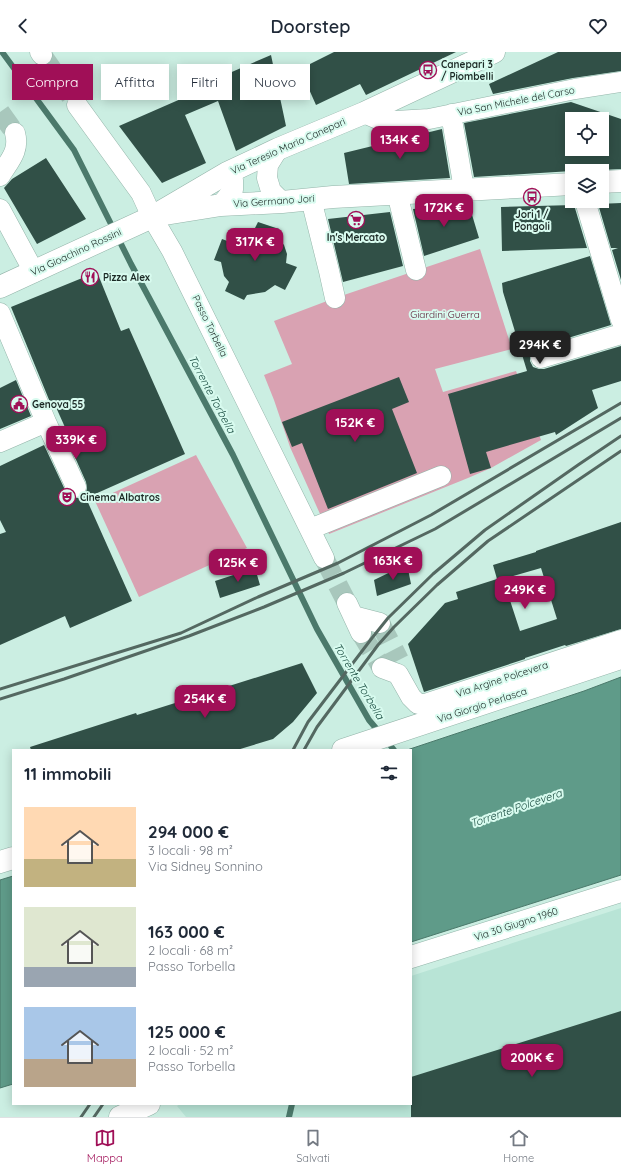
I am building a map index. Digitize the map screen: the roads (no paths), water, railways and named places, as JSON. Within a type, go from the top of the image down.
[{"type":"main road","name":"Via Teresio Mario Canepari","points":[[148,218],[227,173],[278,149],[364,113],[494,52]]},
{"type":"main road","points":[[609,182],[621,181]]},
{"type":"main road","name":"Via Germano Jori","points":[[148,218],[221,205],[397,193],[565,184]]},
{"type":"main road","name":"Via Gioachino Rossini","points":[[0,287],[148,218]]},
{"type":"main road","name":"Via Giorgio Perlasca","points":[[349,748],[621,658]]},
{"type":"main road","points":[[0,846],[12,845]]},
{"type":"main road","points":[[0,862],[12,858]]},
{"type":"main road","name":"Via 30 Giugno 1960","points":[[412,957],[621,891]]},
{"type":"main road","points":[[120,1117],[147,1105]]},
{"type":"street","name":"Via San Michele del Carso","points":[[364,113],[378,119],[396,121],[430,119],[575,89],[621,82]]},
{"type":"street","name":"Passo Torbella","points":[[77,105],[141,193],[148,218],[172,251],[324,558]]},
{"type":"street","points":[[451,114],[464,189]]},
{"type":"street","points":[[0,176],[15,151],[17,141],[15,133]]},
{"type":"street","points":[[278,149],[268,165],[267,178],[271,191],[282,202]]},
{"type":"street","points":[[221,205],[233,190],[233,180],[227,173]]},
{"type":"street","points":[[397,193],[416,270]]},
{"type":"street","points":[[311,199],[335,298]]},
{"type":"street","points":[[587,208],[621,320]]},
{"type":"street","points":[[0,209],[34,272]]},
{"type":"street","points":[[0,313],[46,422],[76,486]]},
{"type":"street","points":[[541,358],[621,334]]},
{"type":"street","points":[[0,442],[46,422]]},
{"type":"street","points":[[310,529],[441,476]]},
{"type":"street","points":[[354,617],[380,623]]},
{"type":"street","name":"Via Argine Polcevera","points":[[393,667],[411,697],[418,704],[425,704],[621,640]]},
{"type":"water","name":"Torrente Polcevera","points":[[621,677],[621,875],[412,942],[412,749],[410,749],[584,691]]},
{"type":"water","points":[[12,876],[12,1084],[0,1088],[0,880]]},
{"type":"waterway","name":"Torrente Torbella","points":[[2,52],[74,150],[131,264],[233,455],[317,629],[369,720],[380,733]]},
{"type":"waterway","name":"Torrente Torbella","points":[[386,740],[393,749]]},
{"type":"waterway","points":[[289,1117],[292,1105]]},
{"type":"tunnel","points":[[42,55],[77,105]]},
{"type":"tunnel","points":[[0,112],[15,133]]},
{"type":"tunnel","points":[[324,558],[347,603]]},
{"type":"tunnel","points":[[380,623],[399,660]]},
{"type":"tunnel","points":[[361,633],[382,668]]},
{"type":"railway","points":[[0,689],[181,633],[258,597],[338,563],[431,515],[621,403]]},
{"type":"railway","points":[[0,699],[64,679],[189,636],[264,607],[344,573],[435,529],[621,418]]},
{"type":"railway","points":[[294,749],[308,722],[372,638],[388,618],[433,574],[485,530],[621,436]]},
{"type":"railway","points":[[305,749],[317,727],[378,645],[394,627],[437,585],[488,541],[621,451]]},
{"type":"railway","points":[[81,1117],[89,1105]]},
{"type":"railway","points":[[94,1117],[102,1105]]},
{"type":"place","name":"Canepari 3 / Piombelli","points":[[428,70]]},
{"type":"place","name":"Jori 1 / Pongoli","points":[[532,197]]},
{"type":"place","name":"In's Mercato","points":[[356,220]]},
{"type":"place","name":"Pizza Alex","points":[[90,277]]},
{"type":"place","name":"Genova 55","points":[[19,404]]},
{"type":"place","name":"Cinema Albatros","points":[[67,497]]},
{"type":"park label","name":"Giardini Guerra","points":[[445,314]]}]
